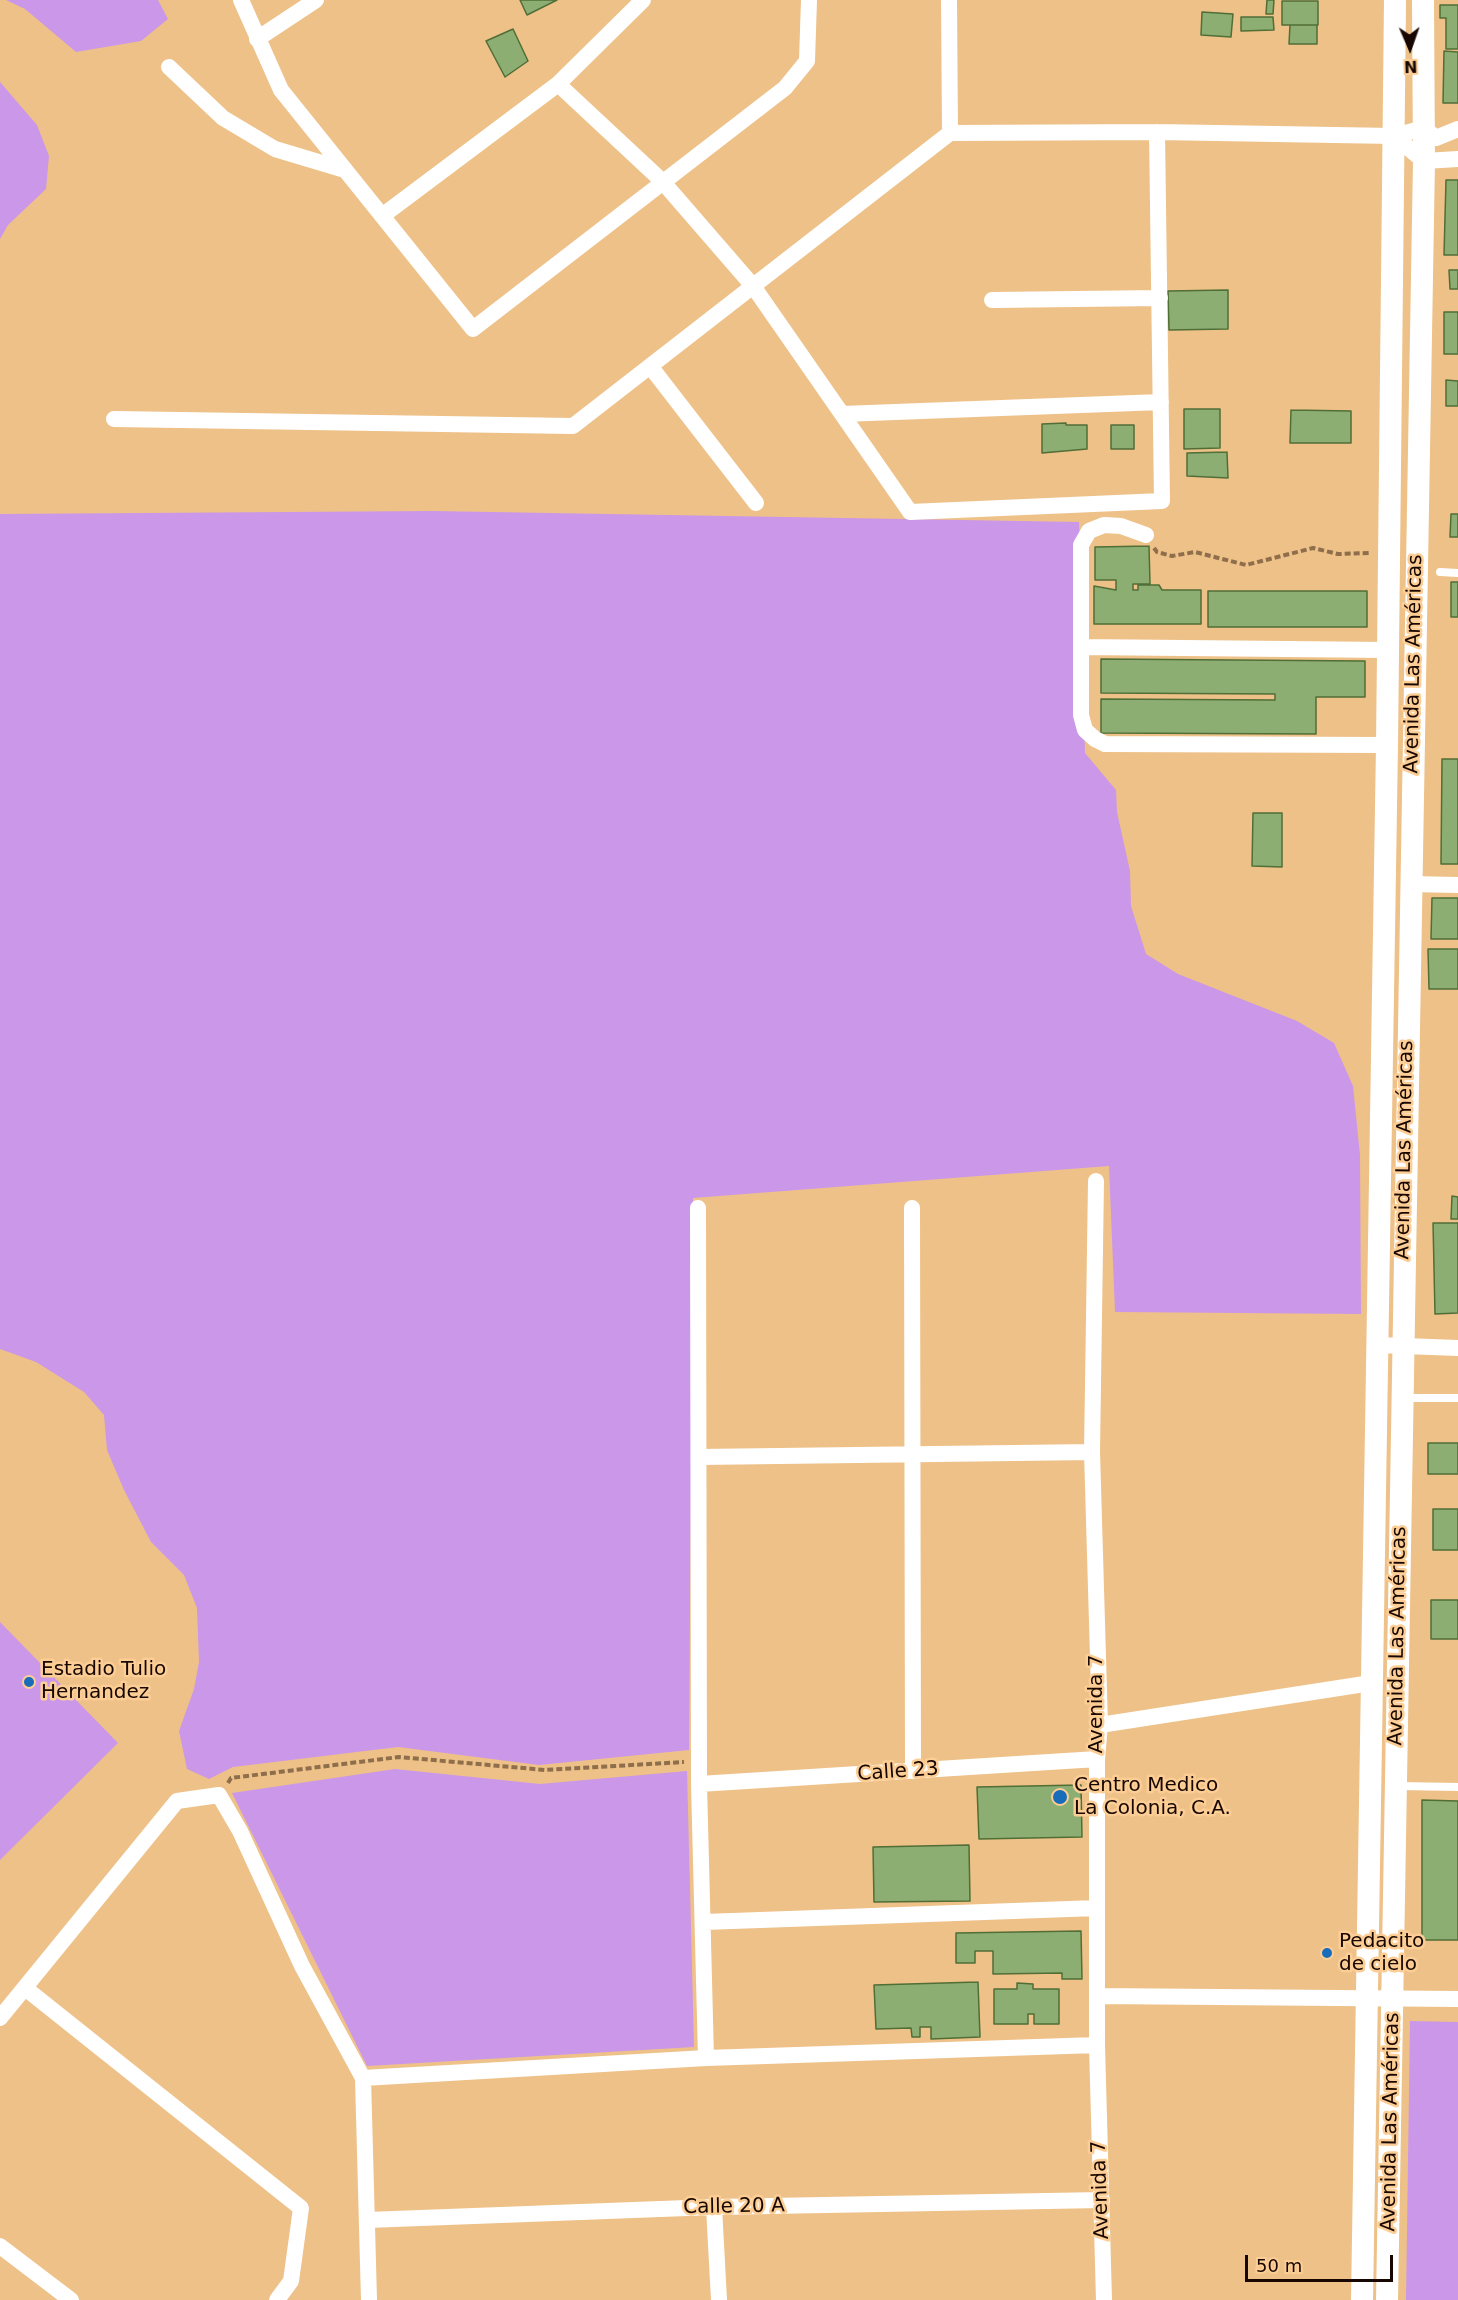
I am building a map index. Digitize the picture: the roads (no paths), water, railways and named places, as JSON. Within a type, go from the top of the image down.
[{"type":"main road","name":"Avenida Las Américas","points":[[1362,2300],[1387,745],[1395,0]]},
{"type":"main road","name":"Avenida Las Américas","points":[[1387,2300],[1394,1998],[1401,1346],[1424,160],[1424,0]]},
{"type":"street","points":[[241,0],[281,90],[473,329],[785,88],[807,61],[809,0]]},
{"type":"street","points":[[257,39],[316,0]]},
{"type":"street","points":[[382,216],[558,84],[643,0]]},
{"type":"street","points":[[949,0],[950,133]]},
{"type":"street","points":[[169,67],[223,118],[275,149],[345,170]]},
{"type":"street","points":[[558,84],[663,181],[753,286],[910,512],[1162,501],[1157,132]]},
{"type":"street","points":[[114,419],[573,426],[950,133],[1157,132],[1394,136],[1424,128],[1436,138],[1458,129]]},
{"type":"street","points":[[1394,136],[1424,160],[1458,159]]},
{"type":"street","points":[[992,300],[1160,298]]},
{"type":"street","points":[[650,366],[756,503]]},
{"type":"street","points":[[842,414],[1161,402]]},
{"type":"street","points":[[1146,535],[1122,526],[1104,525],[1089,531],[1081,545],[1081,714],[1085,730],[1105,744],[1387,745]]},
{"type":"street","points":[[1081,647],[1388,650]]},
{"type":"street","points":[[1410,884],[1458,885]]},
{"type":"street","name":"Avenida 7","points":[[1096,1181],[1092,1452],[1100,1725],[1097,1759],[1097,2045],[1104,2300]]},
{"type":"street","points":[[698,1208],[699,1784],[706,2058]]},
{"type":"street","points":[[912,1208],[913,1771]]},
{"type":"street","points":[[1377,1345],[1458,1348]]},
{"type":"street","points":[[700,1457],[1092,1452]]},
{"type":"street","points":[[1100,1725],[1371,1683]]},
{"type":"street","name":"Calle 23","points":[[699,1784],[1097,1759]]},
{"type":"street","points":[[0,2018],[177,1801],[219,1795],[240,1831],[302,1966],[363,2078],[369,2300]]},
{"type":"street","points":[[704,1922],[1097,1908]]},
{"type":"street","points":[[25,1988],[301,2208],[291,2281],[277,2300]]},
{"type":"street","points":[[1097,1996],[1458,1999]]},
{"type":"street","points":[[363,2078],[706,2058],[1097,2045]]},
{"type":"street","name":"Calle 20 A","points":[[367,2220],[714,2207],[1102,2200]]},
{"type":"street","points":[[714,2207],[719,2300]]},
{"type":"street","points":[[0,2246],[71,2300]]},
{"type":"lane","points":[[1440,572],[1458,573]]},
{"type":"lane","points":[[1401,1399],[1458,1398]]},
{"type":"lane","points":[[1397,1786],[1458,1787]]},
{"type":"place","name":"Estadio Tulio Hernandez","points":[[29,1682]]},
{"type":"place","name":"Centro Medico La Colonia, C.A.","points":[[1060,1797]]},
{"type":"place","name":"Pedacito de cielo","points":[[1327,1953]]}]
